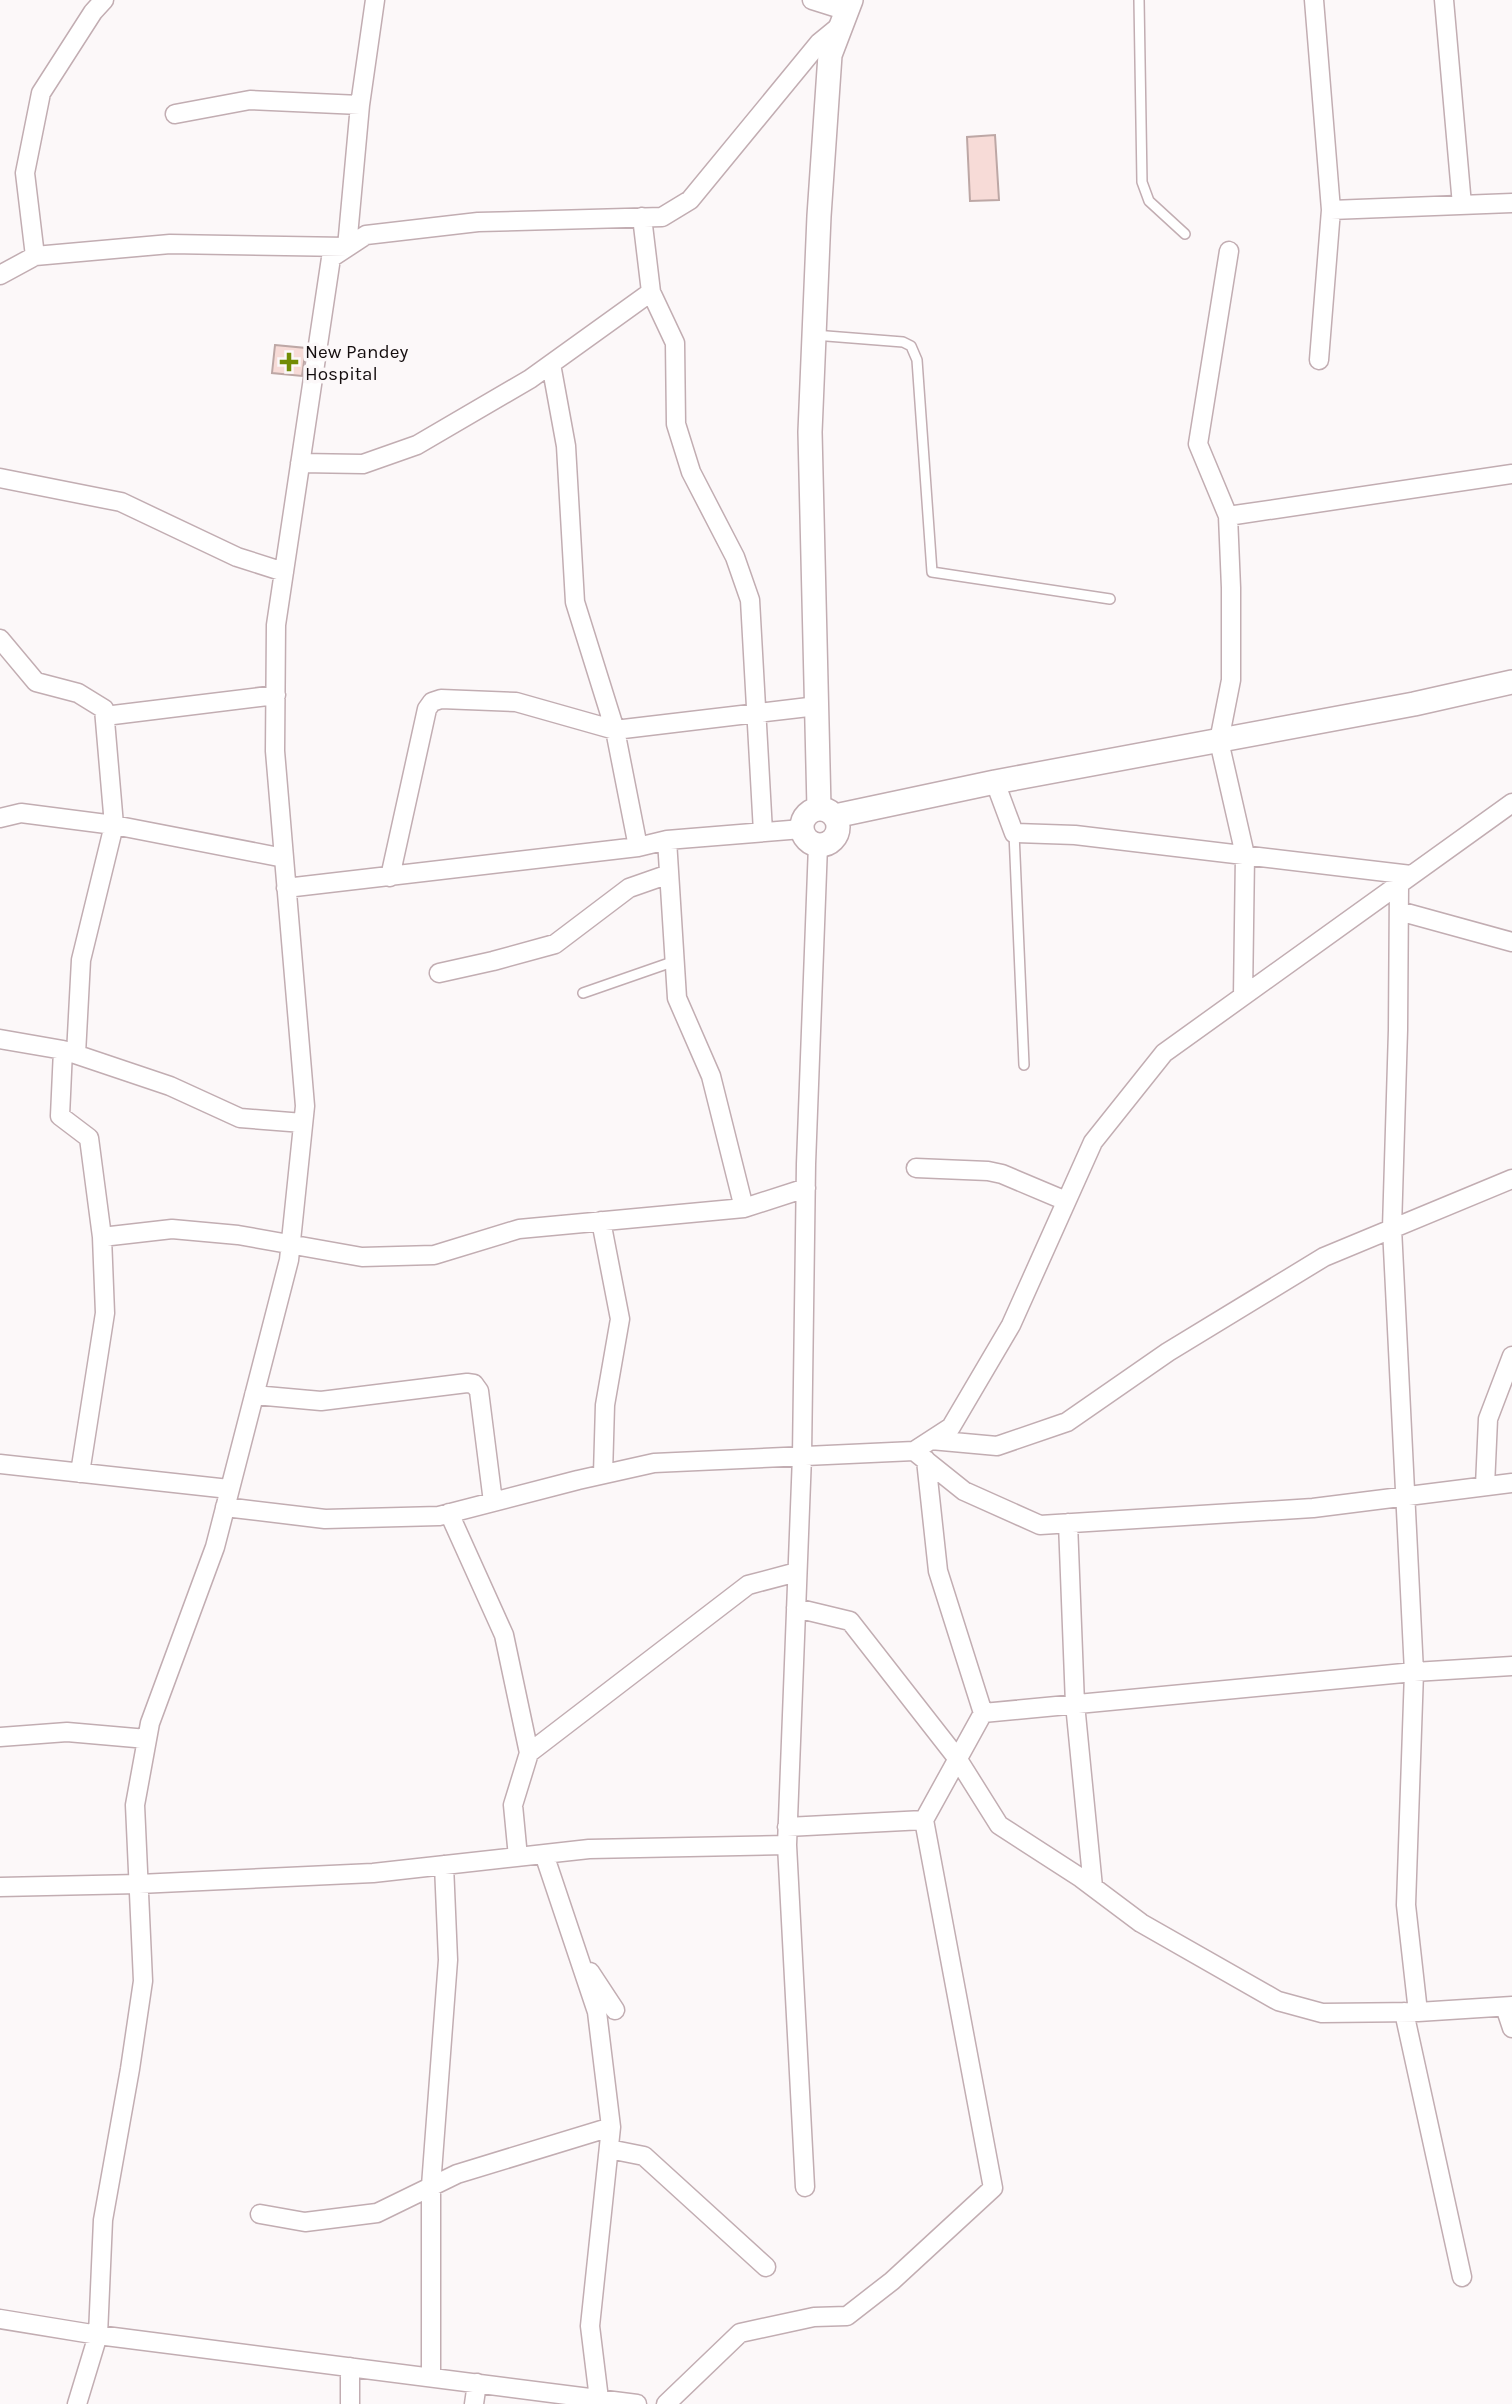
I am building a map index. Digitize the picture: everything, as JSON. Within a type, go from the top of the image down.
[{"type":"street","points":[[35,256],[25,173],[41,93],[93,12],[104,0]]},
{"type":"street","points":[[347,247],[360,105],[375,0]]},
{"type":"street","points":[[812,0],[846,12]]},
{"type":"street","points":[[1314,0],[1331,210],[1319,360]]},
{"type":"street","points":[[1444,0],[1462,205]]},
{"type":"street","points":[[77,2404],[98,2335],[103,2220],[143,1981],[135,1805],[147,1739],[150,1723],[215,1547],[289,1260],[305,1106],[275,751],[276,625],[331,258],[366,235],[478,222],[662,217],[690,201],[846,12]]},
{"type":"street","points":[[286,888],[638,848],[667,840],[763,832],[810,837],[824,844],[834,838],[838,827],[827,812],[817,706],[810,432],[818,216],[830,55],[846,12]]},
{"type":"street","points":[[175,114],[250,100],[360,105]]},
{"type":"street","points":[[1331,210],[1512,203]]},
{"type":"street","points":[[642,218],[651,292],[675,343],[676,424],[691,472],[735,557],[750,600],[763,832]]},
{"type":"street","points":[[0,275],[35,256],[170,244],[347,247]]},
{"type":"street","points":[[1229,251],[1198,444],[1228,516],[1231,680],[1219,741],[1245,855],[1242,996]]},
{"type":"street","points":[[300,463],[363,464],[417,446],[530,379],[651,292]]},
{"type":"street","points":[[551,364],[566,446],[575,602],[615,730],[638,848]]},
{"type":"street","points":[[1228,516],[1512,474]]},
{"type":"street","points":[[0,478],[121,502],[237,557],[284,572]]},
{"type":"street","points":[[0,639],[36,682],[78,693],[104,709],[105,716],[114,825],[81,960],[60,1116],[89,1138],[102,1237],[105,1313],[80,1473]]},
{"type":"street","points":[[804,2187],[787,1836],[802,1456],[806,1188],[810,837],[802,823],[808,813],[827,812],[1219,741],[1414,704],[1512,682]]},
{"type":"street","points":[[105,716],[276,695]]},
{"type":"street","points":[[390,877],[427,709],[432,702],[441,699],[516,702],[615,730],[817,706]]},
{"type":"street","points":[[995,782],[1014,833],[1074,835],[1245,855],[1405,880]]},
{"type":"street","points":[[666,2404],[740,2333],[814,2317],[847,2316],[892,2281],[992,2188],[923,1820],[984,1713],[938,1571],[920,1456],[930,1440],[951,1427],[1011,1325],[1093,1142],[1164,1053],[1512,803]]},
{"type":"street","points":[[0,818],[21,813],[114,825],[284,858]]},
{"type":"street","points":[[667,840],[677,998],[712,1076],[744,1208]]},
{"type":"street","points":[[439,973],[555,944],[629,888],[669,874]]},
{"type":"street","points":[[1405,880],[1399,911],[1392,1228],[1414,1672],[1406,1905],[1411,2012],[1462,2277]]},
{"type":"street","points":[[1399,911],[1512,942]]},
{"type":"street","points":[[0,1040],[70,1052],[170,1086],[240,1118],[303,1123]]},
{"type":"street","points":[[916,1168],[1002,1174],[1066,1201]]},
{"type":"street","points":[[930,1440],[997,1446],[1067,1422],[1168,1352],[1324,1257],[1512,1179]]},
{"type":"street","points":[[102,1237],[172,1228],[362,1257],[434,1255],[519,1229],[744,1208],[806,1188]]},
{"type":"street","points":[[601,1221],[620,1319],[605,1405],[603,1474]]},
{"type":"street","points":[[1485,1486],[1488,1419],[1512,1356]]},
{"type":"street","points":[[254,1395],[321,1401],[474,1384],[479,1391],[493,1502]]},
{"type":"street","points":[[225,1507],[325,1518],[439,1516],[654,1463],[802,1456],[920,1456],[964,1490],[1040,1524],[1312,1508],[1512,1483]]},
{"type":"street","points":[[0,1464],[229,1489]]},
{"type":"street","points":[[449,1513],[504,1635],[529,1753],[513,1805],[518,1857]]},
{"type":"street","points":[[1068,1523],[1075,1704],[1093,1887]]},
{"type":"street","points":[[529,1753],[748,1585],[797,1572]]},
{"type":"street","points":[[796,1608],[850,1621],[957,1758],[999,1825],[1093,1887],[1141,1923],[1278,2001],[1322,2012],[1411,2012],[1508,2007],[1512,2028]]},
{"type":"street","points":[[984,1713],[1414,1672],[1512,1666]]},
{"type":"street","points":[[0,1737],[66,1732],[147,1739]]},
{"type":"street","points":[[0,1887],[139,1884],[373,1872],[589,1849],[787,1836],[923,1820]]},
{"type":"street","points":[[544,1854],[597,2012],[611,2127],[590,2326],[599,2399]]},
{"type":"street","points":[[431,2377],[431,2186],[448,1960],[444,1865]]},
{"type":"street","points":[[577,1954],[615,2010]]},
{"type":"street","points":[[260,2214],[305,2222],[377,2213],[457,2174],[611,2127]]},
{"type":"street","points":[[609,2149],[644,2156],[766,2267]]},
{"type":"street","points":[[0,2319],[98,2335],[637,2404]]},
{"type":"street","points":[[350,2367],[350,2404]]},
{"type":"street","points":[[474,2404],[477,2383]]},
{"type":"lane","points":[[1139,0],[1142,182],[1149,201],[1185,234]]},
{"type":"lane","points":[[814,335],[903,342],[911,346],[917,360],[932,572],[1110,599]]},
{"type":"lane","points":[[1014,833],[1024,1065]]},
{"type":"lane","points":[[583,993],[675,961]]},
{"type":"building","points":[[995,135],[999,200],[970,201],[967,137]]},
{"type":"building","points":[[275,345],[306,348],[302,376],[272,373]]},
{"type":"place","name":"New Pandey Hospital","points":[[289,362]]}]
